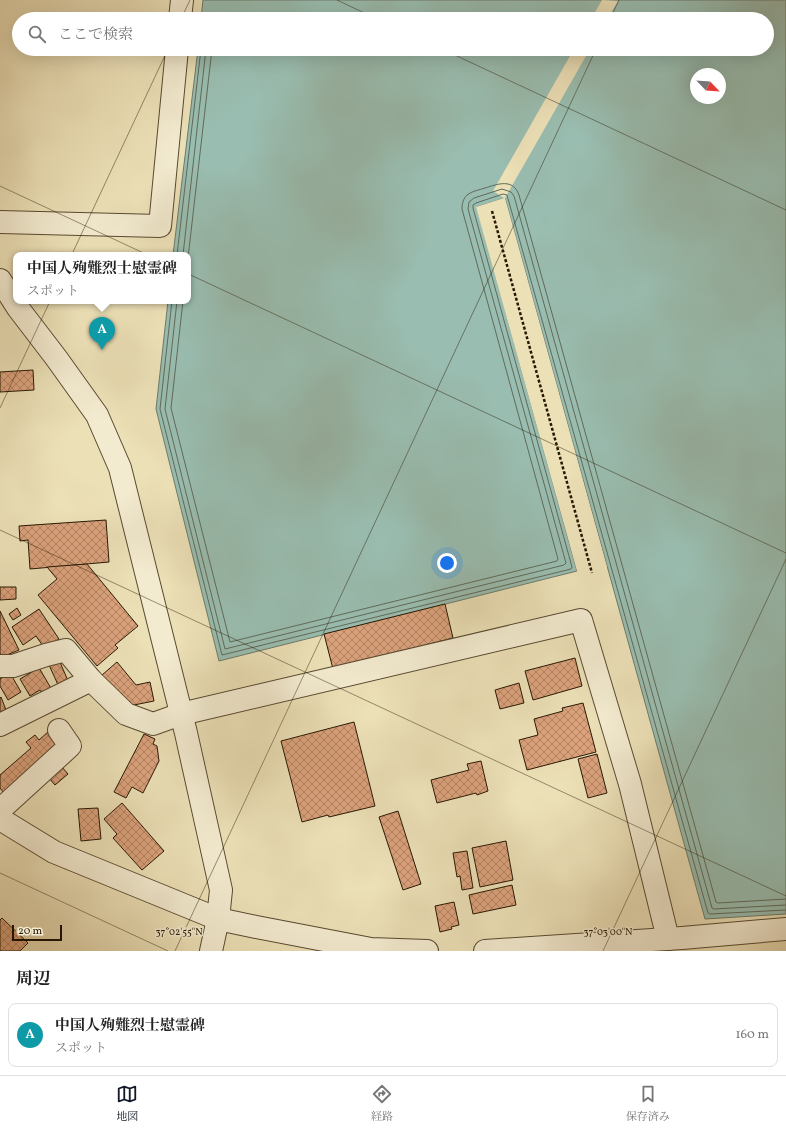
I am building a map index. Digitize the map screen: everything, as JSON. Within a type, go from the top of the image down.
[{"type":"street","points":[[181,12],[182,0]]},
{"type":"street","points":[[0,222],[160,226],[176,56]]},
{"type":"street","points":[[0,280],[13,300]]},
{"type":"street","points":[[15,304],[97,415],[120,468],[181,714],[221,890],[218,918],[211,951]]},
{"type":"street","points":[[0,666],[13,666],[66,650],[91,680],[126,714],[153,724],[181,714],[581,620],[678,943]]},
{"type":"street","points":[[0,724],[91,680]]},
{"type":"street","points":[[0,810],[70,746],[59,730]]},
{"type":"street","points":[[0,819],[54,852],[218,918],[256,927],[371,948],[427,951]]},
{"type":"street","points":[[485,951],[678,943],[786,928]]},
{"type":"path","points":[[492,211],[592,573]]},
{"type":"water","points":[[203,0],[786,0],[786,914],[705,919],[505,198],[477,207],[577,571],[219,661],[156,409],[168,304],[191,304],[191,252],[173,252],[197,56],[774,56],[774,12],[202,12]]},
{"type":"pier","points":[[602,0],[618,1],[611,12],[595,12]]},
{"type":"pier","points":[[570,56],[586,56],[505,198],[607,567],[605,567],[503,200],[479,208],[579,571],[577,571],[476,207],[504,198],[493,191]]},
{"type":"building","points":[[33,370],[34,390],[0,392],[0,372]]},
{"type":"building","points":[[106,520],[109,562],[30,569],[28,540],[20,541],[19,526]]},
{"type":"building","points":[[87,564],[138,626],[115,645],[118,648],[97,666],[38,595],[57,579],[47,567]]},
{"type":"building","points":[[0,587],[16,587],[16,599],[0,600]]},
{"type":"building","points":[[445,604],[453,638],[333,669],[324,634]]},
{"type":"building","points":[[17,608],[21,615],[13,620],[9,614]]},
{"type":"building","points":[[39,609],[59,639],[45,649],[36,636],[23,645],[12,627]]},
{"type":"building","points":[[0,611],[19,650],[2,657],[0,653]]},
{"type":"building","points":[[575,658],[582,686],[533,700],[525,671]]},
{"type":"building","points":[[59,660],[69,683],[59,687],[49,665]]},
{"type":"building","points":[[117,662],[136,685],[150,682],[154,701],[129,706],[102,675]]},
{"type":"building","points":[[38,666],[52,690],[43,695],[40,690],[30,696],[20,679],[32,672],[31,670]]},
{"type":"building","points":[[10,673],[21,692],[8,700],[0,686],[0,679]]},
{"type":"building","points":[[519,683],[524,703],[500,709],[495,690]]},
{"type":"building","points":[[1,697],[6,710],[0,713],[0,698]]},
{"type":"building","points":[[583,703],[596,752],[527,770],[519,740],[538,735],[534,719],[563,711],[562,708]]},
{"type":"building","points":[[354,722],[375,806],[329,817],[328,815],[302,822],[281,741]]},
{"type":"building","points":[[49,731],[59,742],[3,792],[0,788],[0,775],[31,748],[26,742],[35,735],[39,740]]},
{"type":"building","points":[[144,734],[155,739],[153,744],[157,746],[159,761],[143,793],[132,787],[126,798],[114,792]]},
{"type":"building","points":[[597,754],[607,793],[588,798],[578,759]]},
{"type":"building","points":[[481,761],[488,791],[477,795],[476,793],[437,803],[431,780],[469,770],[467,764]]},
{"type":"building","points":[[61,766],[68,774],[55,785],[48,777]]},
{"type":"building","points":[[122,803],[164,851],[142,870],[113,838],[117,834],[104,819]]},
{"type":"building","points":[[98,808],[101,839],[81,841],[78,809]]},
{"type":"building","points":[[398,811],[421,884],[403,890],[379,817]]},
{"type":"building","points":[[506,841],[513,880],[480,887],[472,848]]},
{"type":"building","points":[[467,851],[473,888],[462,890],[460,876],[457,877],[453,853]]},
{"type":"building","points":[[512,885],[516,905],[473,914],[469,895]]},
{"type":"building","points":[[454,902],[459,925],[451,927],[452,929],[440,932],[435,906]]},
{"type":"building","points":[[2,918],[28,943],[20,951],[0,951],[0,920]]},
{"type":"place","name":"中国人殉難烈士慰霊碑","points":[[102,350]]}]
